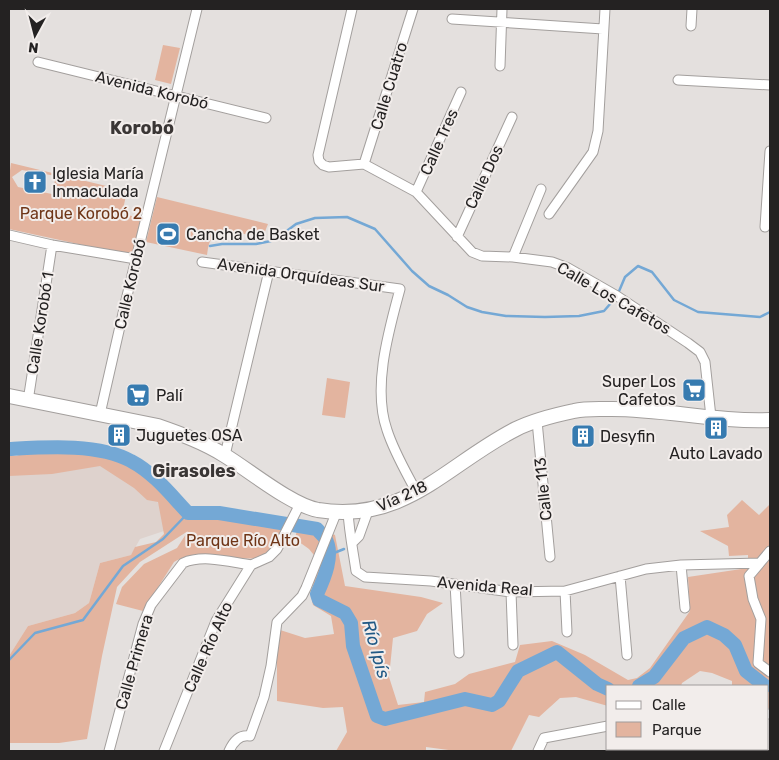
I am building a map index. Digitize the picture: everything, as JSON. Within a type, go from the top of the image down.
[{"type":"main road","name":"Vía 218","points":[[9,396],[158,426],[182,434],[225,455],[297,510],[368,511],[390,505],[417,493],[482,449],[517,429],[575,410],[630,409],[711,417],[770,420]]},
{"type":"main road","points":[[9,407],[28,401]]},
{"type":"street","name":"Calle Korobó","points":[[100,414],[197,9]]},
{"type":"street","points":[[352,9],[318,155],[323,165],[330,167],[364,164]]},
{"type":"street","name":"Calle Cuatro","points":[[364,164],[413,9]]},
{"type":"street","points":[[500,66],[502,9]]},
{"type":"street","points":[[550,214],[593,152],[598,130],[605,9]]},
{"type":"street","points":[[691,26],[692,9]]},
{"type":"street","points":[[452,19],[603,29]]},
{"type":"street","name":"Avenida Korobó","points":[[38,62],[266,118]]},
{"type":"street","points":[[678,80],[770,85]]},
{"type":"street","name":"Calle Tres","points":[[416,192],[461,92]]},
{"type":"street","name":"Calle Dos","points":[[457,237],[512,117]]},
{"type":"street","points":[[765,227],[770,151]]},
{"type":"street","name":"Calle Los Cafetos","points":[[364,164],[416,192],[472,252],[482,256],[513,257],[552,262],[568,268],[616,296],[700,352],[707,371],[711,417]]},
{"type":"street","points":[[513,257],[541,189]]},
{"type":"street","points":[[9,235],[52,245],[136,259]]},
{"type":"street","name":"Calle Korobó 1","points":[[28,401],[52,245]]},
{"type":"street","name":"Avenida Orquídeas Sur","points":[[202,262],[400,289],[385,354],[382,404],[386,428],[417,493]]},
{"type":"street","points":[[225,455],[269,271]]},
{"type":"street","name":"Calle 113","points":[[537,421],[550,557]]},
{"type":"street","name":"Calle Río Alto","points":[[164,751],[216,621],[251,565],[268,557],[276,549],[297,510]]},
{"type":"street","points":[[229,751],[234,741],[240,737],[253,738],[266,689],[277,622],[302,596],[328,530],[343,511]]},
{"type":"street","name":"Avenida Real","points":[[343,511],[352,543],[356,571],[365,577],[455,584],[511,592],[566,591],[646,569],[681,565],[760,563]]},
{"type":"street","points":[[352,543],[359,536],[368,511]]},
{"type":"street","points":[[770,551],[749,576],[750,586],[760,619],[758,663],[770,672]]},
{"type":"street","name":"Calle Primera","points":[[109,751],[143,624],[151,605],[183,563],[203,558],[251,565]]},
{"type":"street","points":[[681,565],[685,608]]},
{"type":"street","points":[[620,576],[627,655]]},
{"type":"street","points":[[455,584],[459,652]]},
{"type":"street","points":[[566,591],[567,632]]},
{"type":"street","points":[[511,592],[513,645]]},
{"type":"street","points":[[538,751],[544,738],[606,726]]},
{"type":"shaded area","points":[[9,464],[122,466],[165,510],[167,530],[140,539],[131,555],[100,563],[89,603],[75,613],[28,626],[9,656]]},
{"type":"green space","points":[[163,45],[180,48],[171,84],[155,80]]},
{"type":"green space","name":"Parque Korobó 2","points":[[11,163],[127,191],[122,214],[142,218],[134,251],[129,255],[9,229],[9,178]],"holes":[[[22,170],[56,176],[52,194],[18,187],[12,177]]]},
{"type":"green space","points":[[157,197],[268,224],[264,234],[251,235],[229,232],[216,235],[210,242],[207,255],[146,242]]},
{"type":"green space","points":[[327,378],[350,382],[345,418],[322,415]]},
{"type":"green space","name":"Parque Río Alto","points":[[43,447],[103,450],[131,461],[153,477],[169,497],[192,510],[213,510],[264,519],[286,519],[282,526],[284,527],[272,548],[262,556],[246,559],[199,554],[184,557],[174,562],[143,611],[116,604],[122,587],[144,564],[177,548],[188,531],[140,562],[117,587],[87,739],[59,743],[9,743],[9,656],[28,626],[75,613],[89,603],[100,563],[131,555],[135,547],[156,542],[164,534],[158,502],[147,500],[134,488],[100,466],[52,474],[9,476],[9,455],[16,456]]},
{"type":"green space","points":[[742,500],[759,515],[770,504],[770,545],[761,556],[770,560],[770,709],[769,685],[732,685],[732,681],[712,673],[700,671],[681,685],[606,685],[606,705],[576,697],[560,698],[539,717],[529,715],[511,751],[456,751],[426,747],[426,751],[336,751],[347,732],[343,707],[323,708],[277,701],[277,629],[305,638],[334,634],[331,616],[313,605],[311,596],[318,560],[309,549],[295,539],[299,521],[335,535],[345,586],[421,597],[443,603],[427,614],[417,631],[393,638],[389,677],[398,705],[424,702],[425,692],[455,684],[469,674],[515,662],[520,645],[552,641],[585,655],[628,680],[637,678],[650,668],[690,611],[688,577],[748,568],[748,555],[729,556],[728,546],[700,531],[729,527],[727,515]]},
{"type":"waterway","points":[[210,246],[256,244],[271,241],[296,224],[315,218],[347,217],[375,229],[412,271],[429,286],[467,307],[482,312],[506,316],[545,317],[579,316],[604,311],[617,296],[625,277],[638,266],[652,272],[674,300],[698,312],[760,317],[770,312]]},
{"type":"waterway","name":"Río Ipís","points":[[9,449],[39,447],[104,451],[118,455],[139,466],[162,485],[188,513],[219,513],[317,529],[325,538],[329,551],[329,559],[323,581],[317,594],[319,600],[345,613],[351,623],[353,646],[377,716],[385,719],[465,699],[492,705],[499,701],[518,671],[557,652],[597,684],[606,688]]},
{"type":"waterway","points":[[9,660],[35,633],[83,620],[123,566],[163,539],[188,513]]},
{"type":"waterway","points":[[329,555],[344,549]]},
{"type":"waterway","name":"Río Ipís","points":[[641,685],[654,677],[684,638],[707,627],[724,635],[735,645],[746,671],[764,685]]},
{"type":"place","name":"Iglesia María Inmaculada","points":[[35,182]]},
{"type":"place","name":"Cancha de Basket","points":[[168,234]]},
{"type":"place","name":"Super Los Cafetos","points":[[694,390]]},
{"type":"place","name":"Palí","points":[[138,395]]},
{"type":"place","name":"Auto Lavado","points":[[716,428]]},
{"type":"place","name":"Juguetes OSA","points":[[119,435]]},
{"type":"place","name":"Desyfin","points":[[583,436]]},
{"type":"district","name":"Korobó","points":[[142,128]]},
{"type":"district","name":"Girasoles","points":[[194,471]]}]
